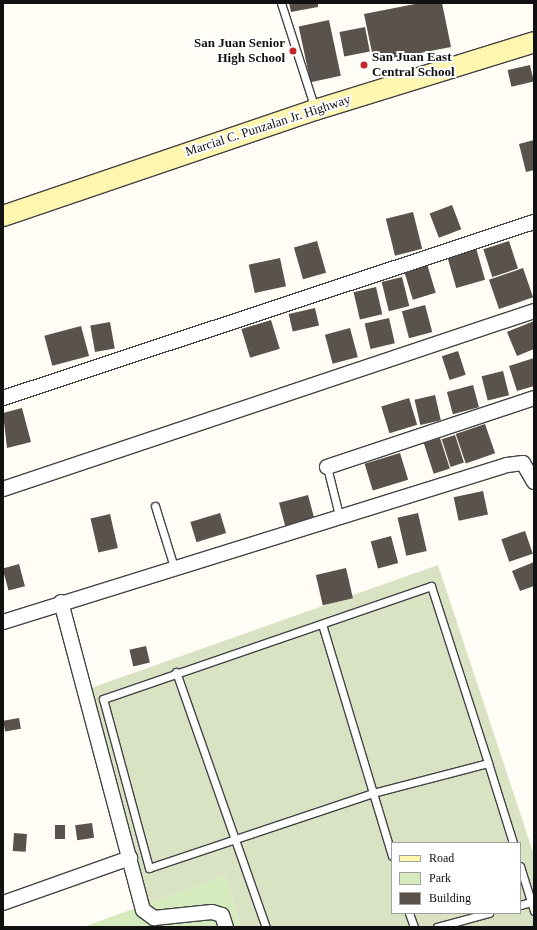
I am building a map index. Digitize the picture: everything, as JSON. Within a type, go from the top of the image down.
[{"type":"main road","name":"Marcial C. Punzalan Jr. Highway","points":[[3,216],[315,110],[534,42]]},
{"type":"street","points":[[3,398],[534,222]]},
{"type":"street","points":[[3,490],[534,311]]},
{"type":"street","points":[[327,467],[534,398]]},
{"type":"street","points":[[3,622],[61,602],[339,515],[507,465],[523,463],[534,482]]},
{"type":"street","points":[[61,602],[143,910],[154,918],[212,912],[222,915],[226,927]]},
{"type":"street","points":[[3,903],[130,858]]},
{"type":"lane","points":[[281,3],[315,110]]},
{"type":"lane","points":[[327,467],[339,515]]},
{"type":"lane","points":[[155,506],[174,567]]},
{"type":"lane","points":[[488,763],[373,793],[149,868],[103,699],[176,672],[431,586],[488,763],[513,842]]},
{"type":"lane","points":[[322,624],[391,853]]},
{"type":"lane","points":[[176,672],[266,927]]},
{"type":"lane","points":[[521,869],[534,911]]},
{"type":"lane","points":[[521,905],[531,902]]},
{"type":"lane","points":[[409,914],[414,927]]},
{"type":"lane","points":[[437,927],[485,914]]},
{"type":"green space","points":[[438,565],[534,855],[534,927],[241,927],[225,876],[147,904],[91,688]]},
{"type":"green space","points":[[225,876],[241,927],[83,927]]},
{"type":"building","points":[[289,3],[318,3],[318,7],[291,12]]},
{"type":"building","points":[[420,3],[442,3],[451,47],[374,62],[364,14]]},
{"type":"building","points":[[329,20],[341,76],[311,82],[299,26]]},
{"type":"building","points":[[365,27],[370,52],[344,57],[339,32]]},
{"type":"building","points":[[530,65],[534,82],[511,87],[508,70]]},
{"type":"building","points":[[534,140],[534,170],[526,172],[519,144]]},
{"type":"building","points":[[452,205],[461,229],[439,238],[430,214]]},
{"type":"building","points":[[413,212],[422,249],[395,256],[386,219]]},
{"type":"building","points":[[317,241],[326,273],[303,279],[294,248]]},
{"type":"building","points":[[509,241],[518,269],[492,277],[483,249]]},
{"type":"building","points":[[476,248],[485,280],[456,288],[447,256]]},
{"type":"building","points":[[280,258],[286,286],[255,293],[249,265]]},
{"type":"building","points":[[427,264],[436,293],[413,300],[404,271]]},
{"type":"building","points":[[523,268],[533,297],[499,309],[489,280]]},
{"type":"building","points":[[402,277],[409,306],[389,311],[382,282]]},
{"type":"building","points":[[376,287],[382,314],[360,319],[354,292]]},
{"type":"building","points":[[425,305],[432,332],[409,338],[402,311]]},
{"type":"building","points":[[315,308],[319,326],[293,332],[289,314]]},
{"type":"building","points":[[389,318],[395,343],[370,349],[365,324]]},
{"type":"building","points":[[271,320],[280,349],[250,358],[241,329]]},
{"type":"building","points":[[534,321],[534,349],[517,356],[507,332]]},
{"type":"building","points":[[110,322],[115,349],[95,352],[90,325]]},
{"type":"building","points":[[81,326],[89,356],[52,366],[44,336]]},
{"type":"building","points":[[350,328],[358,357],[333,364],[325,335]]},
{"type":"building","points":[[458,351],[466,375],[450,380],[442,356]]},
{"type":"building","points":[[534,358],[534,386],[517,391],[509,366]]},
{"type":"building","points":[[503,371],[509,395],[488,401],[482,376]]},
{"type":"building","points":[[473,385],[479,407],[453,414],[447,392]]},
{"type":"building","points":[[435,395],[441,420],[420,425],[415,400]]},
{"type":"building","points":[[409,398],[417,425],[389,433],[381,406]]},
{"type":"building","points":[[22,408],[31,442],[7,448],[3,413]]},
{"type":"building","points":[[485,424],[495,453],[466,463],[456,434]]},
{"type":"building","points":[[455,435],[464,463],[451,467],[442,439]]},
{"type":"building","points":[[440,438],[450,468],[434,474],[424,443]]},
{"type":"building","points":[[400,453],[408,480],[373,491],[365,464]]},
{"type":"building","points":[[483,491],[488,514],[459,521],[454,497]]},
{"type":"building","points":[[308,495],[314,518],[285,526],[279,503]]},
{"type":"building","points":[[220,513],[226,533],[196,542],[190,522]]},
{"type":"building","points":[[418,513],[427,551],[406,556],[398,518]]},
{"type":"building","points":[[110,514],[118,548],[98,553],[91,518]]},
{"type":"building","points":[[525,531],[533,554],[509,562],[501,539]]},
{"type":"building","points":[[391,536],[398,563],[378,568],[371,541]]},
{"type":"building","points":[[534,562],[534,586],[520,591],[512,571]]},
{"type":"building","points":[[19,564],[25,586],[9,591],[3,568]]},
{"type":"building","points":[[346,568],[353,598],[323,605],[316,575]]},
{"type":"building","points":[[146,646],[150,663],[133,666],[129,650]]},
{"type":"building","points":[[19,718],[21,729],[5,732],[3,721]]},
{"type":"building","points":[[92,823],[94,838],[77,840],[75,825]]},
{"type":"building","points":[[55,825],[65,825],[65,839],[55,839]]},
{"type":"building","points":[[14,833],[27,834],[26,852],[13,851]]},
{"type":"place","name":"San Juan Senior High School","points":[[293,51]]},
{"type":"place","name":"San Juan East Central School","points":[[364,65]]}]
